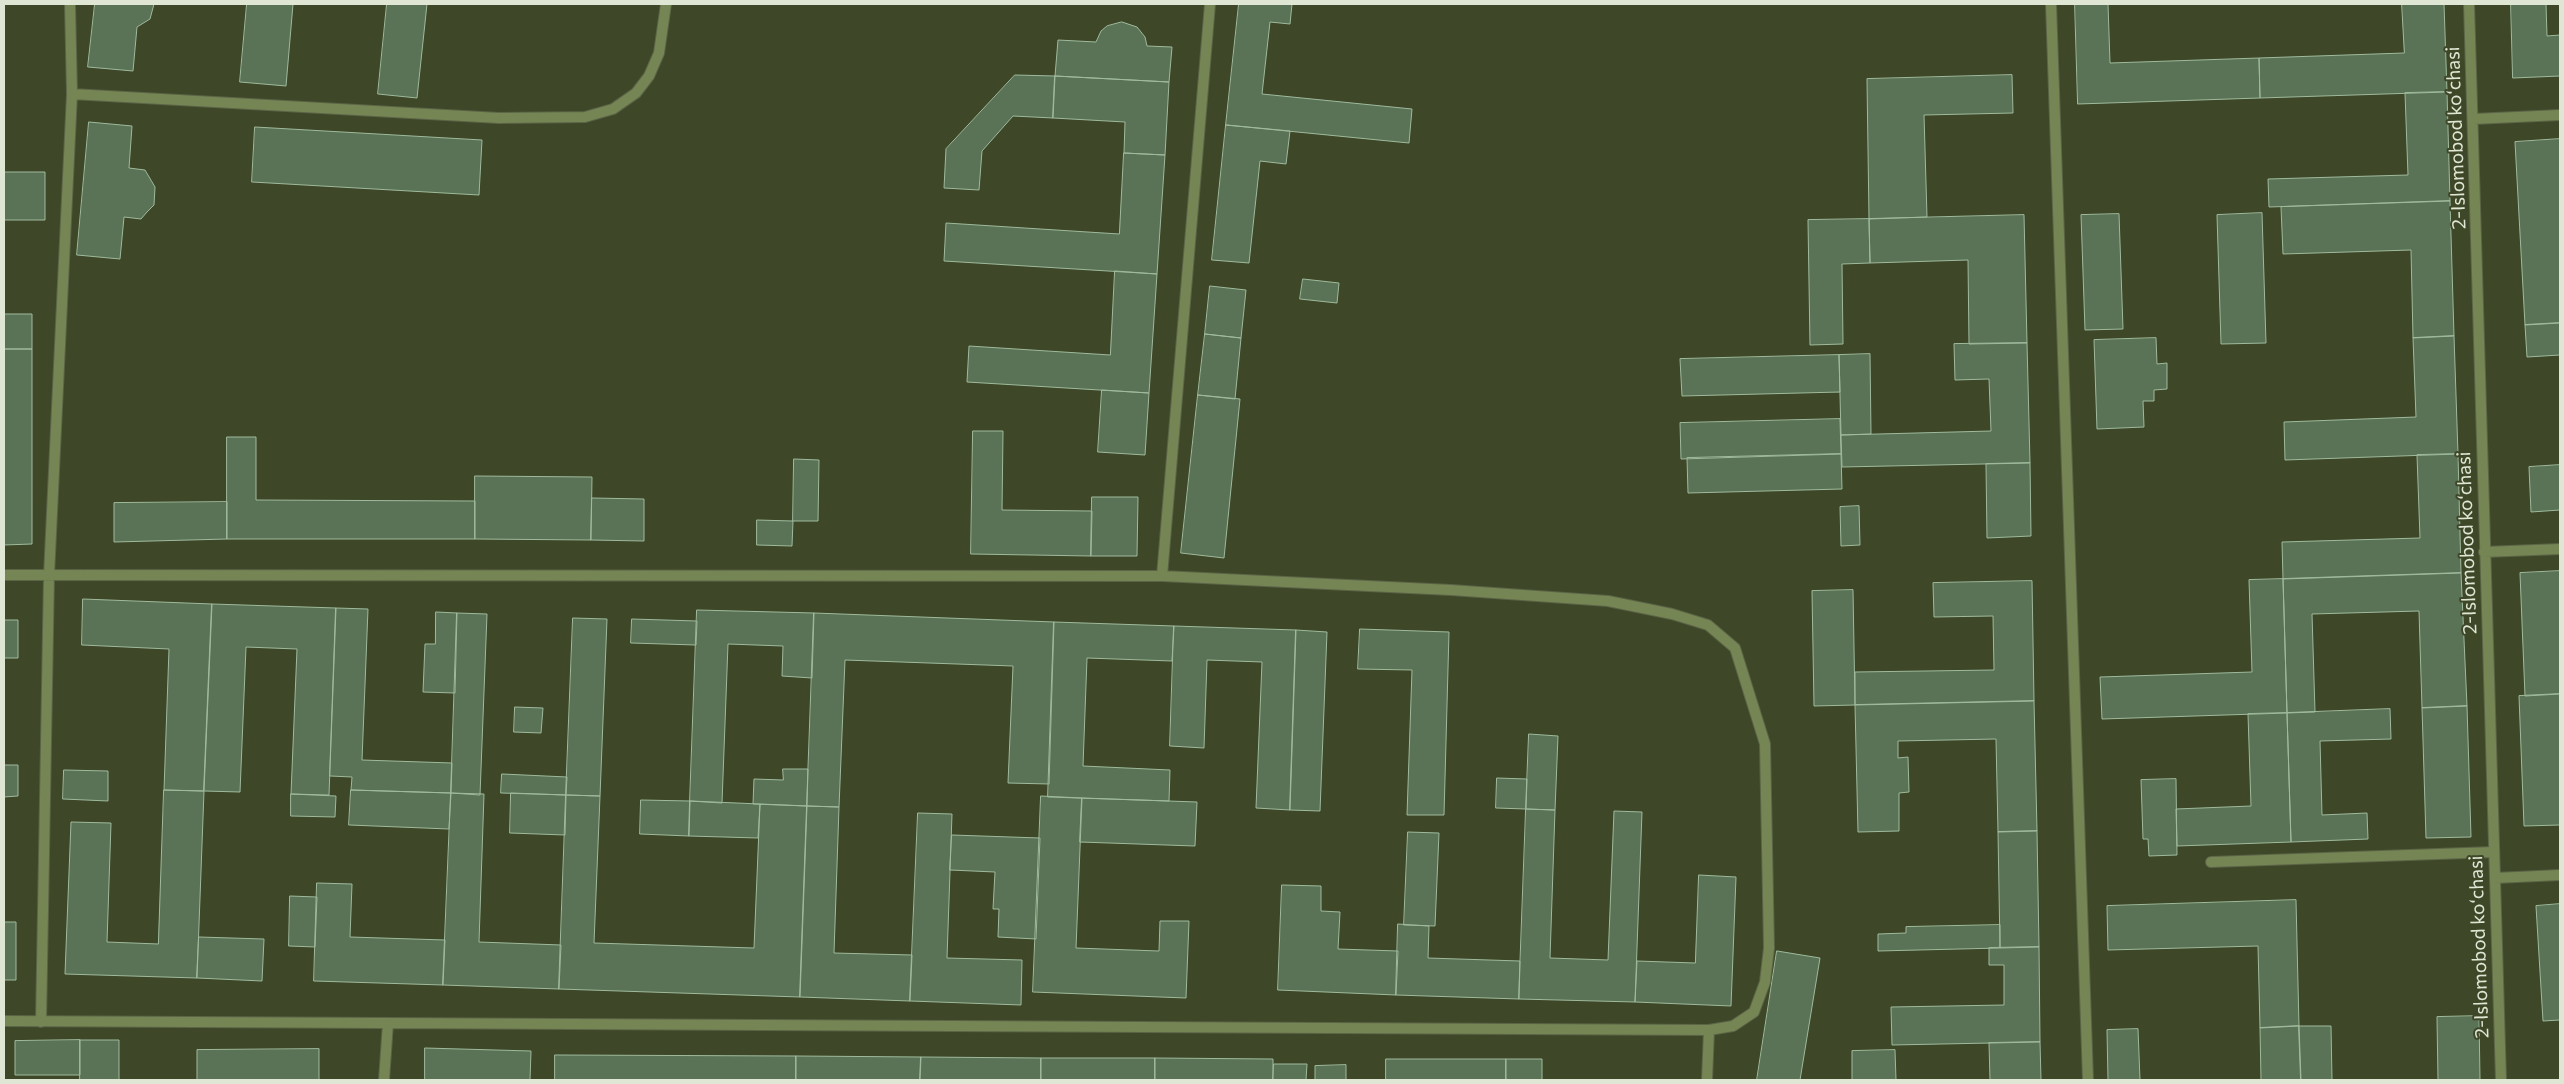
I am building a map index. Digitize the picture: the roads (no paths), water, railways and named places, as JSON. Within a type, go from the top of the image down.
[{"type":"street","points":[[41,1022],[49,575],[72,94],[70,4]]},
{"type":"street","points":[[72,94],[499,118],[586,117],[613,109],[636,93],[649,76],[659,53],[666,4]]},
{"type":"street","points":[[1162,576],[1210,4]]},
{"type":"street","points":[[2051,4],[2088,1080]]},
{"type":"street","name":"2-Islomobod koʻchasi","points":[[2469,4],[2501,1080]]},
{"type":"street","points":[[2473,120],[2560,115]]},
{"type":"street","points":[[2484,552],[2560,549]]},
{"type":"street","points":[[4,575],[1162,576],[1451,590],[1608,601],[1672,614],[1708,625],[1735,648],[1765,744],[1769,948],[1766,982],[1754,1012],[1733,1026],[1709,1030],[4,1021]]},
{"type":"street","points":[[2211,862],[2494,852]]},
{"type":"street","points":[[2495,878],[2560,875]]},
{"type":"street","points":[[384,1080],[388,1024]]},
{"type":"street","points":[[1707,1080],[1709,1030]]}]
